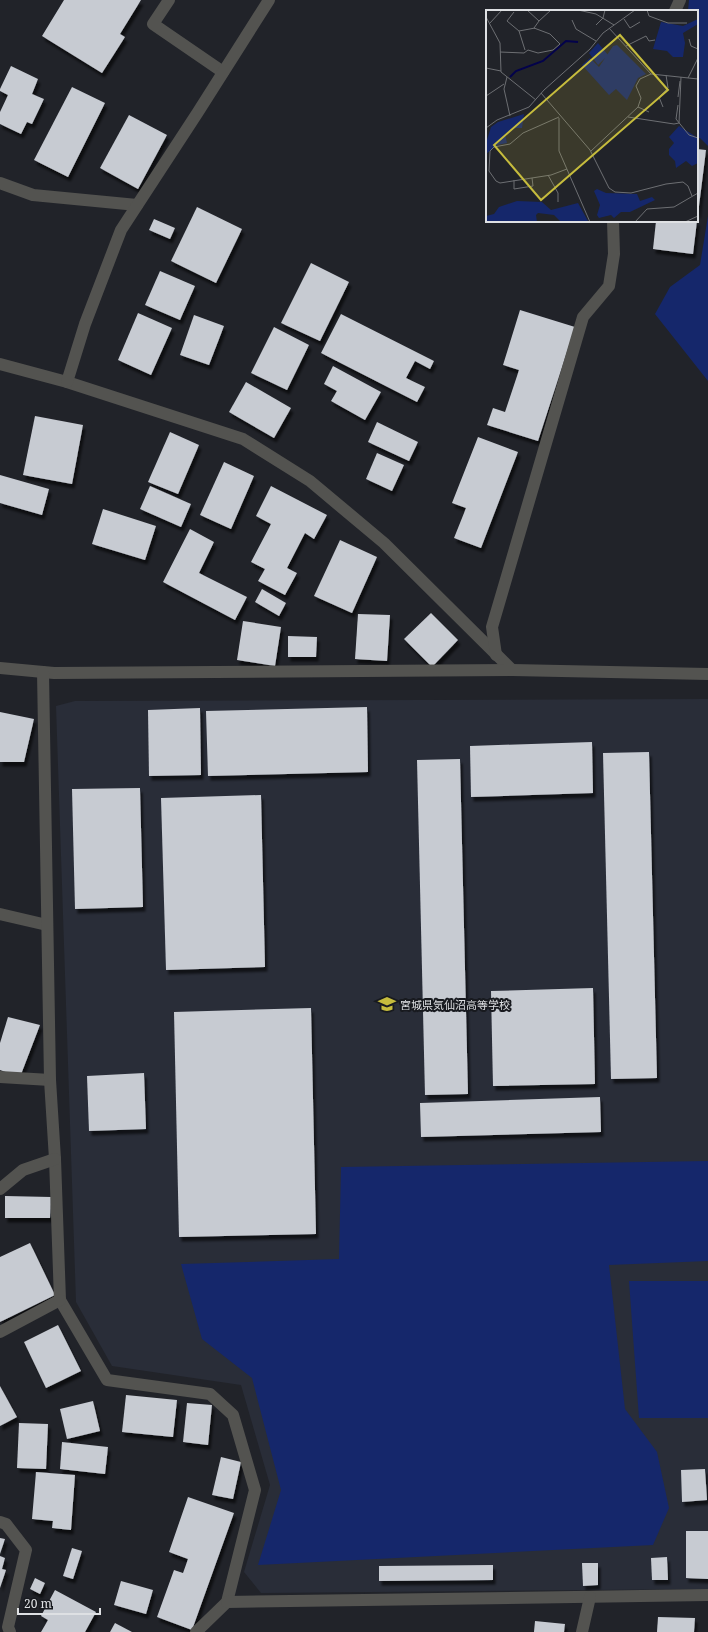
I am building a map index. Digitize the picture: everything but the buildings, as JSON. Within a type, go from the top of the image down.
[{"type":"street","points":[[169,0],[153,24],[223,72]]},
{"type":"street","points":[[67,382],[85,324],[121,230],[269,0]]},
{"type":"street","points":[[675,10],[680,0]]},
{"type":"street","points":[[0,183],[33,194],[137,205]]},
{"type":"street","points":[[496,655],[492,627],[582,317],[609,286],[614,254],[613,222]]},
{"type":"street","points":[[0,364],[67,382],[244,439],[304,477],[384,543],[512,670]]},
{"type":"street","points":[[0,668],[62,673],[512,670],[708,674]]},
{"type":"street","points":[[43,672],[50,1080],[55,1159],[60,1300],[107,1380],[210,1394],[233,1415],[255,1490],[226,1602],[196,1632]]},
{"type":"street","points":[[0,914],[47,926]]},
{"type":"street","points":[[0,1077],[50,1080]]},
{"type":"street","points":[[0,1189],[24,1170],[55,1159]]},
{"type":"street","points":[[0,1332],[60,1300]]},
{"type":"street","points":[[0,1522],[6,1524],[26,1550],[8,1627],[10,1632]]},
{"type":"street","points":[[226,1602],[708,1595]]},
{"type":"street","points":[[582,1632],[590,1597]]},
{"type":"shaded area","points":[[689,0],[708,0],[708,146],[700,138],[698,138],[698,10],[688,10]]},
{"type":"shaded area","points":[[708,216],[708,381],[655,314],[670,287],[700,265]]},
{"type":"shaded area","name":"宮城県気仙沼高等学校","points":[[708,699],[708,1589],[261,1593],[244,1572],[270,1485],[241,1385],[112,1366],[76,1302],[56,706],[75,701]]},
{"type":"shaded area","points":[[708,1161],[708,1261],[609,1265],[625,1409],[657,1452],[669,1508],[653,1545],[258,1565],[281,1490],[252,1378],[202,1339],[181,1264],[339,1259],[341,1167]]},
{"type":"shaded area","points":[[629,1281],[708,1281],[708,1418],[639,1418]]},
{"type":"place","name":"宮城県気仙沼高等学校","points":[[387,1004]]}]
